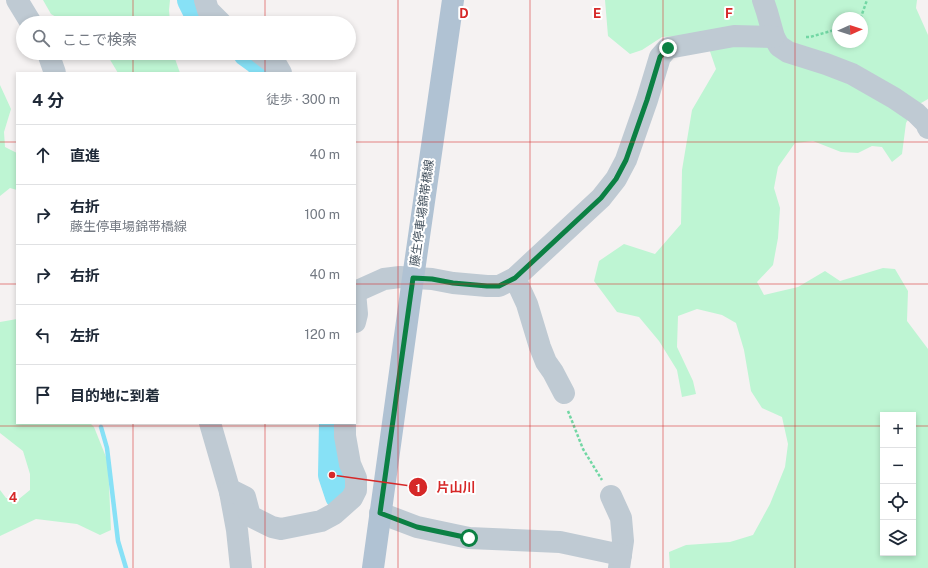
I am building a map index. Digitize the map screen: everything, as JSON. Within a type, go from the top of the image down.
[{"type":"main road","name":"藤生停車場錦帯橋線","points":[[372,568],[453,0]]},
{"type":"street","points":[[17,0],[27,16]]},
{"type":"street","points":[[205,0],[208,10],[214,16]]},
{"type":"street","points":[[762,0],[774,37],[779,46],[788,52],[852,74],[894,98],[916,113],[926,123],[928,128]]},
{"type":"street","points":[[356,292],[384,279],[400,277],[432,279],[453,283],[487,286],[499,286],[515,278],[601,198],[616,179],[626,160],[660,57],[668,48],[734,36],[774,37]]},
{"type":"street","points":[[50,60],[55,72]]},
{"type":"street","points":[[269,60],[277,66],[280,72]]},
{"type":"street","points":[[515,278],[527,304],[540,348],[546,362],[564,393]]},
{"type":"street","points":[[210,424],[230,492],[237,530],[241,568]]},
{"type":"street","points":[[230,492],[235,492],[245,497],[250,516],[272,527],[281,529],[321,521],[334,514],[352,498],[356,490],[356,478],[350,464],[345,436],[345,424]]},
{"type":"street","points":[[380,513],[417,527],[469,538],[560,542],[620,562],[623,541],[621,518],[611,496]]},
{"type":"path","points":[[863,12],[867,0]]},
{"type":"path","points":[[810,37],[832,31]]},
{"type":"path","points":[[564,393],[569,413],[583,449],[611,496]]},
{"type":"green space","points":[[43,0],[170,0],[169,16],[54,16],[51,14]]},
{"type":"green space","points":[[605,0],[917,0],[916,8],[928,35],[928,99],[916,106],[906,123],[902,154],[892,162],[882,147],[872,146],[858,153],[841,152],[813,141],[795,143],[778,167],[774,188],[780,208],[778,238],[773,265],[757,282],[764,295],[798,287],[825,271],[840,281],[883,268],[895,269],[908,291],[907,321],[928,349],[928,568],[670,568],[669,552],[686,545],[730,542],[753,535],[770,504],[785,467],[788,444],[782,417],[762,408],[751,391],[744,350],[736,323],[722,315],[697,309],[678,316],[677,347],[693,381],[696,394],[682,397],[677,370],[659,341],[639,317],[617,312],[594,281],[599,261],[624,244],[655,254],[681,224],[682,170],[692,110],[716,69],[704,34],[662,37],[642,50],[630,54],[608,36]]},
{"type":"green space","points":[[110,60],[175,60],[180,72],[117,72]]},
{"type":"green space","points":[[0,85],[11,109],[4,132],[5,147],[16,152],[16,190],[10,188],[0,196]]},
{"type":"green space","points":[[16,319],[16,424],[91,424],[94,427],[108,462],[111,530],[100,535],[77,524],[36,519],[0,536],[0,490],[6,498],[19,499],[30,490],[30,474],[23,451],[0,433],[0,322]]},
{"type":"waterway","points":[[191,0],[199,16]]},
{"type":"waterway","points":[[257,60],[267,72]]},
{"type":"waterway","points":[[333,424],[332,475],[339,496]]},
{"type":"waterway","points":[[101,427],[107,448],[118,541],[126,568]]},
{"type":"place","name":"片山川","points":[[332,475]]},
{"type":"route","points":[[469,538],[417,527],[380,513],[413,278],[432,279],[453,283],[499,286],[515,278],[538,258],[601,198],[616,179],[626,160],[660,57],[668,48]]}]
